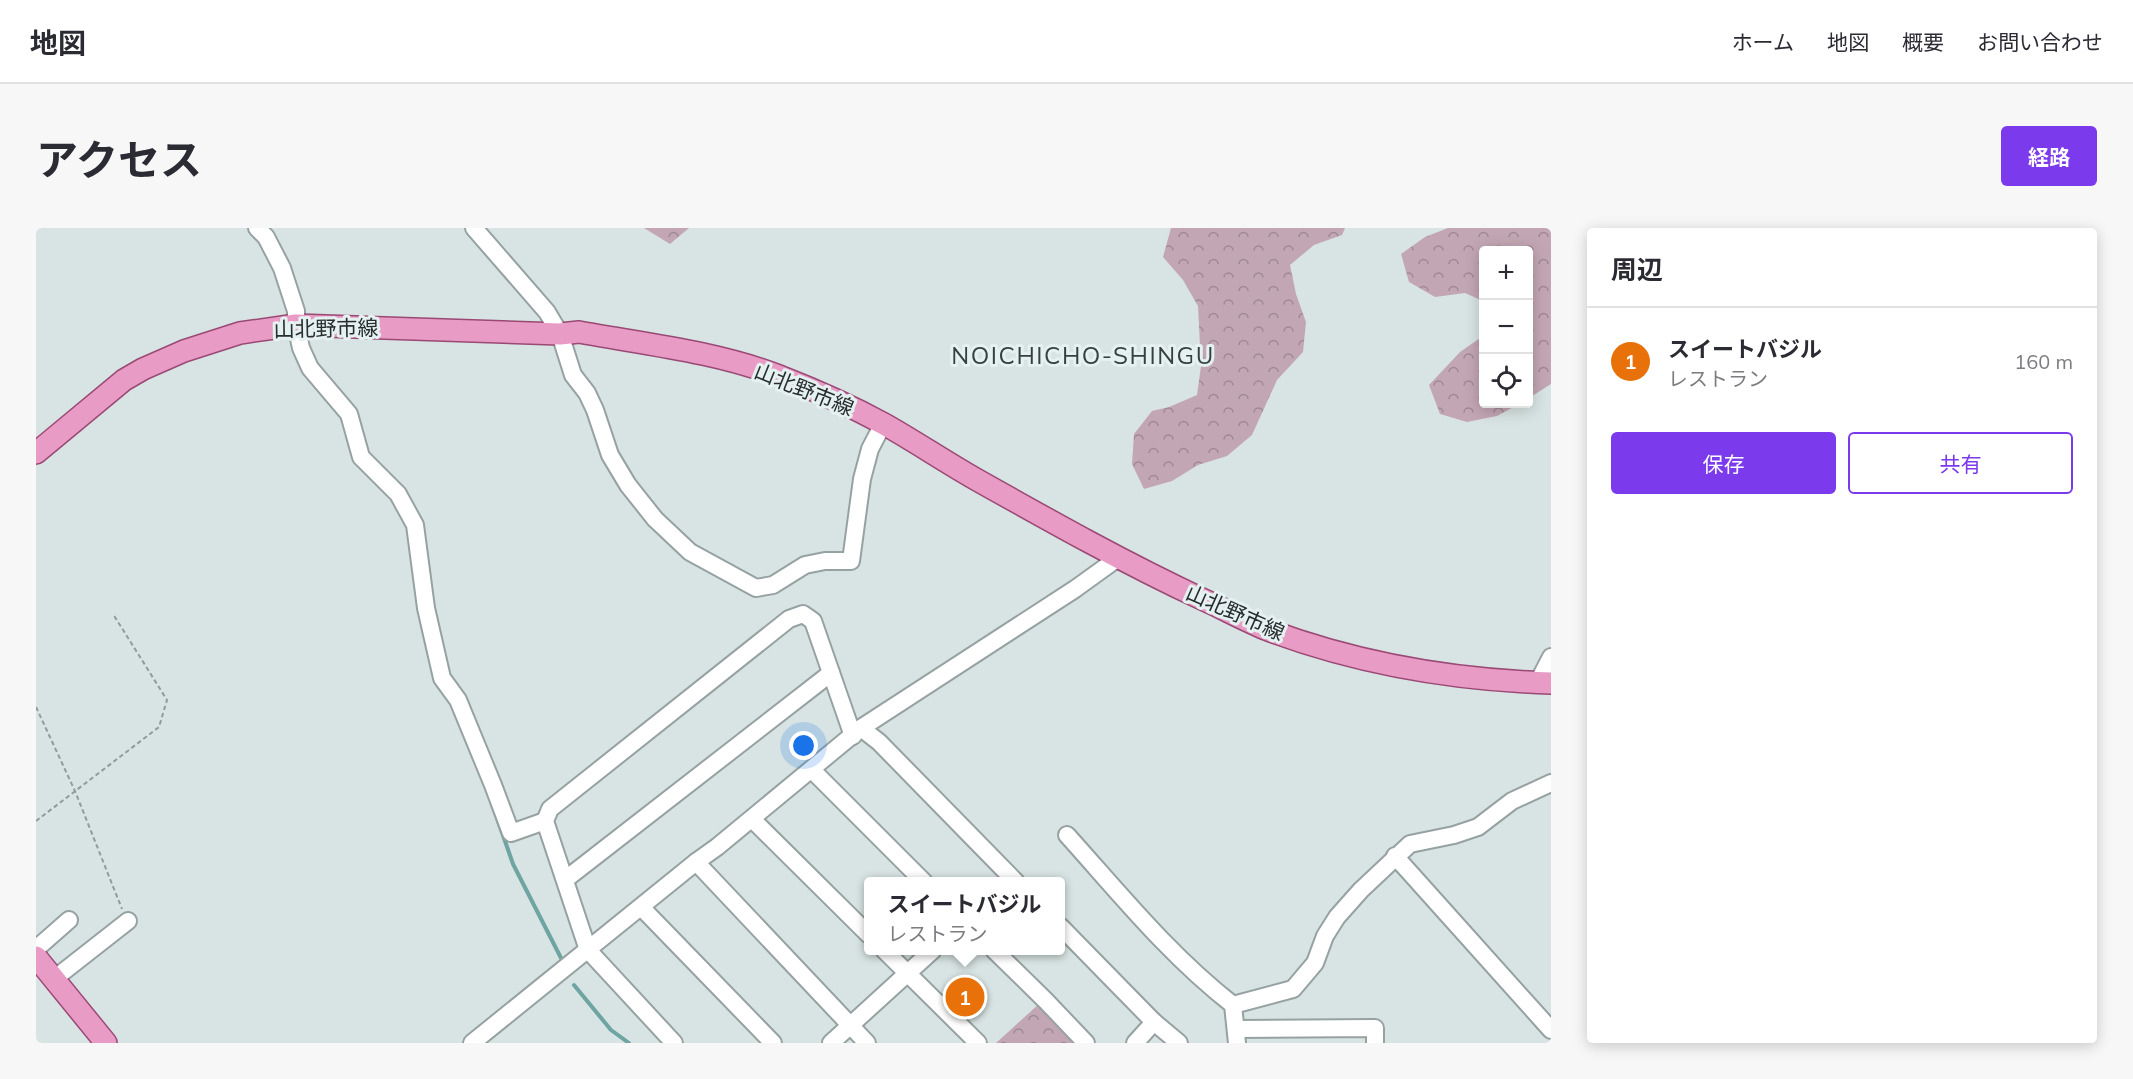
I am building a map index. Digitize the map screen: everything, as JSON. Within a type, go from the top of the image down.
[{"type":"main road","name":"山北野市線","points":[[36,453],[124,380],[184,351],[240,333],[296,325],[560,334],[579,332],[718,358],[776,375],[883,424],[962,472],[1118,558],[1266,629],[1330,650],[1384,664],[1440,674],[1544,683]]},
{"type":"main road","points":[[36,957],[106,1043]]},
{"type":"street","points":[[257,228],[266,237],[282,268],[296,311],[296,325],[301,348],[309,368],[349,414],[361,457],[398,494],[415,525],[426,608],[442,678],[458,700],[511,833],[546,821]]},
{"type":"street","points":[[474,228],[547,312],[560,334],[573,375],[587,393],[596,410],[610,455],[628,485],[655,519],[690,552],[756,588],[773,585],[805,566],[825,561],[850,561],[862,478],[870,449],[883,424]]},
{"type":"street","points":[[472,1043],[857,732],[1118,558]]},
{"type":"street","points":[[674,1043],[588,950],[546,821],[550,809],[789,619],[803,614],[813,621],[831,673],[857,732],[879,742],[1009,877]]},
{"type":"street","points":[[1544,683],[1551,657]]},
{"type":"street","points":[[566,879],[831,673]]},
{"type":"street","points":[[812,770],[919,877]]},
{"type":"street","points":[[1233,1005],[1293,989],[1315,963],[1325,936],[1337,917],[1395,856],[1410,844],[1454,835],[1478,827],[1512,801],[1551,783]]},
{"type":"street","points":[[752,819],[864,930]]},
{"type":"street","points":[[1066,835],[1167,947],[1202,981],[1233,1005],[1236,1036],[1375,1028],[1375,1043]]},
{"type":"street","points":[[1395,856],[1551,1030]]},
{"type":"street","points":[[696,862],[867,1043]]},
{"type":"street","points":[[641,907],[773,1043]]},
{"type":"street","points":[[36,949],[69,920]]},
{"type":"street","points":[[54,979],[128,921]]},
{"type":"street","points":[[1065,931],[1155,1022],[1179,1043]]},
{"type":"street","points":[[888,955],[978,1043]]},
{"type":"street","points":[[831,1043],[928,955]]},
{"type":"street","points":[[998,955],[1086,1043]]},
{"type":"street","points":[[1135,1043],[1155,1022]]},
{"type":"path","points":[[36,821],[159,727],[167,700],[113,614]]},
{"type":"path","points":[[36,707],[75,791],[128,921]]},
{"type":"green space","points":[[644,228],[689,228],[670,244]]},
{"type":"green space","points":[[1171,228],[1345,228],[1342,235],[1314,245],[1290,265],[1296,294],[1306,322],[1303,352],[1277,380],[1252,435],[1227,456],[1198,465],[1172,481],[1144,489],[1132,464],[1134,434],[1152,411],[1169,407],[1197,395],[1201,366],[1198,306],[1183,280],[1163,257]]},
{"type":"green space","points":[[1448,228],[1551,228],[1551,384],[1533,395],[1533,246],[1479,246],[1479,299],[1465,293],[1435,297],[1409,282],[1401,254],[1425,237]]},
{"type":"green space","points":[[1479,339],[1479,408],[1512,408],[1497,416],[1467,422],[1440,414],[1429,385],[1460,352]]},
{"type":"green space","points":[[1040,1003],[1077,1043],[996,1043]]},
{"type":"waterway","points":[[491,801],[513,864],[561,958]]},
{"type":"waterway","points":[[574,985],[611,1030],[629,1043]]},
{"type":"place","name":"スイートバジル","points":[[965,997]]},
{"type":"district","name":"NOICHICHO-SHINGU","points":[[1083,356]]}]
